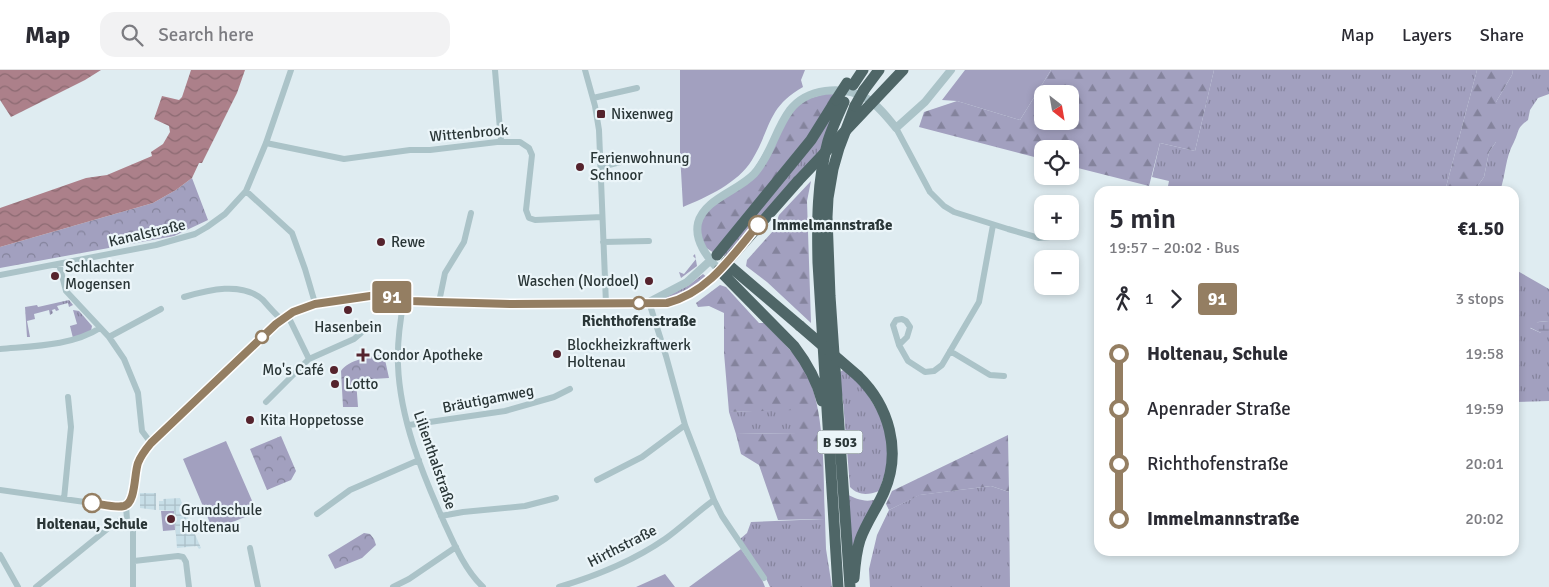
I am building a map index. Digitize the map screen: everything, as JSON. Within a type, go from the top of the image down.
[{"type":"highway","points":[[850,84],[857,70]]},
{"type":"highway","name":"B 503","points":[[838,587],[818,263],[817,216],[822,170],[840,101],[850,84],[863,70]]},
{"type":"highway","name":"B 503","points":[[851,587],[830,296],[828,198],[839,148],[855,106],[879,70]]},
{"type":"highway","points":[[723,267],[798,181],[903,70]]},
{"type":"highway","points":[[714,258],[811,140],[840,101]]},
{"type":"highway","points":[[723,267],[805,360],[817,383],[829,438]]},
{"type":"highway","points":[[723,267],[800,326],[858,376],[872,391],[884,410],[890,430],[893,455],[891,473],[860,540],[851,587]]},
{"type":"street","name":"Kanalstraße","points":[[0,275],[156,245],[195,234],[225,214],[246,191],[266,143],[291,70]]},
{"type":"street","points":[[495,70],[501,141]]},
{"type":"street","points":[[585,70],[598,123],[606,304]]},
{"type":"street","points":[[896,128],[924,102],[952,70]]},
{"type":"street","points":[[593,98],[637,88]]},
{"type":"street","points":[[0,490],[113,506],[126,505],[132,499],[139,460],[151,443],[263,336],[288,316],[315,304],[372,295],[404,300],[438,302],[606,304],[667,303],[683,298],[701,288],[723,267],[702,245],[697,230],[702,215],[710,204],[747,181],[759,168],[790,110],[810,95],[838,90],[855,93],[868,99],[896,128],[935,199],[954,212],[1034,237]]},
{"type":"street","name":"Wittenbrook","points":[[266,143],[344,158],[501,141],[520,142],[531,153],[526,210],[530,218],[535,220],[602,217]]},
{"type":"street","points":[[601,167],[640,157],[644,160]]},
{"type":"street","points":[[246,191],[292,233],[315,304]]},
{"type":"street","points":[[438,302],[446,273],[464,242],[471,213]]},
{"type":"street","points":[[899,345],[908,361],[925,372],[939,368],[979,302],[993,225]]},
{"type":"street","points":[[603,242],[650,241]]},
{"type":"street","points":[[649,302],[687,282],[714,258]]},
{"type":"street","points":[[59,264],[66,290],[109,337],[124,359],[138,393],[142,431],[151,443]]},
{"type":"street","points":[[184,297],[223,289],[239,289],[263,300],[282,320]]},
{"type":"street","name":"Lilienthalstraße","points":[[404,300],[399,336],[398,365],[408,425],[419,460],[456,548],[474,578],[483,587]]},
{"type":"street","points":[[649,302],[665,351],[685,425],[714,500],[722,516],[764,578]]},
{"type":"street","points":[[109,337],[161,309]]},
{"type":"street","points":[[288,316],[308,359]]},
{"type":"street","points":[[0,349],[88,336],[100,328]]},
{"type":"street","points":[[266,402],[308,359],[354,339],[361,332]]},
{"type":"street","points":[[950,351],[990,374],[1004,376]]},
{"type":"street","name":"Bräutigamweg","points":[[408,425],[505,411],[554,397],[570,389]]},
{"type":"street","points":[[64,499],[71,427],[68,397]]},
{"type":"street","points":[[597,480],[642,457],[685,425]]},
{"type":"street","points":[[316,514],[350,490],[419,460]]},
{"type":"street","points":[[442,516],[525,506],[556,498]]},
{"type":"street","name":"Hirthstraße","points":[[559,587],[604,571],[648,550],[674,533],[714,500]]},
{"type":"street","points":[[126,505],[127,520]]},
{"type":"street","points":[[36,587],[120,520],[127,520],[133,528],[133,587]]},
{"type":"street","points":[[250,548],[258,587]]},
{"type":"street","points":[[393,587],[409,580],[456,548]]},
{"type":"street","points":[[0,556],[18,587]]},
{"type":"street","points":[[134,561],[183,557],[189,587]]},
{"type":"green space","points":[[680,70],[805,70],[801,80],[803,87],[783,102],[776,111],[752,160],[739,176],[702,199],[683,207],[680,153]]},
{"type":"green space","points":[[965,70],[1051,70],[1042,85],[1034,85],[1034,97],[1020,120],[957,101],[942,100]]},
{"type":"green space","points":[[1051,70],[1214,70],[1195,151],[1160,143],[1149,186],[1079,168],[1079,140],[1034,140],[1034,157],[919,127],[924,112],[957,101],[1020,120],[1034,97],[1034,130],[1079,130],[1079,85],[1042,85]]},
{"type":"green space","points":[[1214,70],[1477,70],[1446,186],[1168,186],[1169,181],[1152,177],[1160,143],[1195,151]]},
{"type":"green space","points":[[1477,70],[1513,70],[1496,102],[1500,112],[1496,142],[1489,152],[1484,177],[1478,186],[1446,186]]},
{"type":"green space","points":[[1513,70],[1549,70],[1549,94],[1538,98],[1530,110],[1528,120],[1519,130],[1509,154],[1501,186],[1478,186],[1484,177],[1489,152],[1496,142],[1496,102]]},
{"type":"green space","points":[[839,90],[836,100],[717,255],[702,245],[697,230],[702,215],[747,181],[781,124],[800,101]]},
{"type":"green space","points":[[833,115],[825,147],[726,257],[723,255]]},
{"type":"green space","points":[[192,178],[208,220],[174,236],[0,268],[0,247],[153,203]]},
{"type":"green space","points":[[811,181],[807,201],[811,323],[767,282],[746,266],[747,260],[773,231],[779,215]]},
{"type":"green space","points":[[696,259],[697,266],[681,278],[679,272],[684,274]]},
{"type":"green space","points":[[1519,272],[1549,289],[1549,321],[1538,322],[1530,328],[1541,333],[1549,333],[1549,401],[1519,402]]},
{"type":"green space","points":[[703,274],[708,278],[685,294],[665,300],[664,298],[689,285]]},
{"type":"green space","points":[[720,285],[726,287],[759,323],[764,323],[792,353],[806,372],[817,406],[820,424],[825,519],[778,520],[759,465],[741,454],[736,434],[797,433],[797,410],[729,412],[724,353],[724,313],[709,306],[698,307],[696,303]]},
{"type":"green space","points":[[69,300],[73,305],[69,307],[68,303],[57,306],[59,310],[52,310],[53,313],[50,315],[49,310],[34,314],[35,319],[27,321],[30,337],[27,337],[25,307],[37,305],[38,307]]},
{"type":"green space","points":[[73,310],[79,311],[92,326],[91,331],[73,338],[70,326],[77,324]]},
{"type":"green space","points":[[1549,321],[1549,333],[1541,333],[1527,326],[1530,323]]},
{"type":"green space","points":[[384,355],[389,378],[356,380],[358,407],[343,407],[341,371],[344,367],[354,361]]},
{"type":"green space","points":[[843,370],[859,380],[885,424],[888,464],[879,491],[864,494],[850,487],[843,401],[839,376]]},
{"type":"green space","points":[[797,409],[797,433],[736,434],[729,412]]},
{"type":"green space","points":[[1008,435],[1009,492],[991,486],[920,495],[889,510],[886,504],[892,491]]},
{"type":"green space","points":[[281,436],[296,471],[291,480],[267,490],[250,449]]},
{"type":"green space","points":[[226,441],[257,512],[213,530],[183,459]]},
{"type":"green space","points":[[991,486],[1009,492],[1010,587],[870,587],[869,569],[877,535],[889,510],[919,495]]},
{"type":"green space","points":[[846,494],[857,499],[877,499],[852,557]]},
{"type":"green space","points":[[161,511],[174,511],[175,530],[163,531]]},
{"type":"green space","points":[[825,519],[826,549],[832,587],[770,587],[764,574],[740,539],[747,533],[751,522]]},
{"type":"green space","points":[[364,533],[370,534],[376,545],[362,558],[335,569],[328,555]]},
{"type":"green space","points":[[741,549],[761,577],[765,587],[689,587]]},
{"type":"green space","points":[[665,574],[675,587],[636,587]]},
{"type":"shaded area","points":[[140,493],[156,493],[156,510],[140,508]]},
{"type":"shaded area","points":[[180,498],[201,548],[199,549],[197,546],[177,548],[174,511],[159,510],[159,501]]},
{"type":"water","points":[[0,70],[101,70],[11,117],[0,100]]},
{"type":"water","points":[[191,70],[245,70],[237,93],[202,163],[199,163],[192,178],[153,203],[0,247],[0,208],[86,178],[107,175],[152,156],[151,152],[163,144],[170,132],[169,126],[154,119],[162,96],[179,100],[182,97]]},
{"type":"bus line","name":"91","points":[[92,503],[124,506],[130,502],[138,465],[142,455],[151,443],[276,324],[307,306],[326,301],[377,295],[411,301],[438,302],[512,304],[667,303],[693,294],[701,288],[720,270],[758,225]]},
{"type":"place","name":"Nixenweg","points":[[601,114]]},
{"type":"place","name":"Ferienwohnung Schnoor","points":[[580,167]]},
{"type":"place","name":"Immelmannstraße","points":[[758,225]]},
{"type":"place","name":"Rewe","points":[[381,242]]},
{"type":"place","name":"Schlachter Mogensen","points":[[55,276]]},
{"type":"place","name":"Waschen (Nordoel)","points":[[649,281]]},
{"type":"place","name":"Richthofenstraße","points":[[639,303]]},
{"type":"place","name":"Hasenbein","points":[[348,310]]},
{"type":"place","name":"Blockheizkraftwerk Holtenau","points":[[557,354]]},
{"type":"place","name":"Condor Apotheke","points":[[363,355]]},
{"type":"place","name":"Mo's Café","points":[[334,370]]},
{"type":"place","name":"Lotto","points":[[335,384]]},
{"type":"place","name":"Kita Hoppetosse","points":[[250,420]]},
{"type":"place","name":"Holtenau, Schule","points":[[92,503]]},
{"type":"place","name":"Grundschule Holtenau","points":[[171,519]]}]
